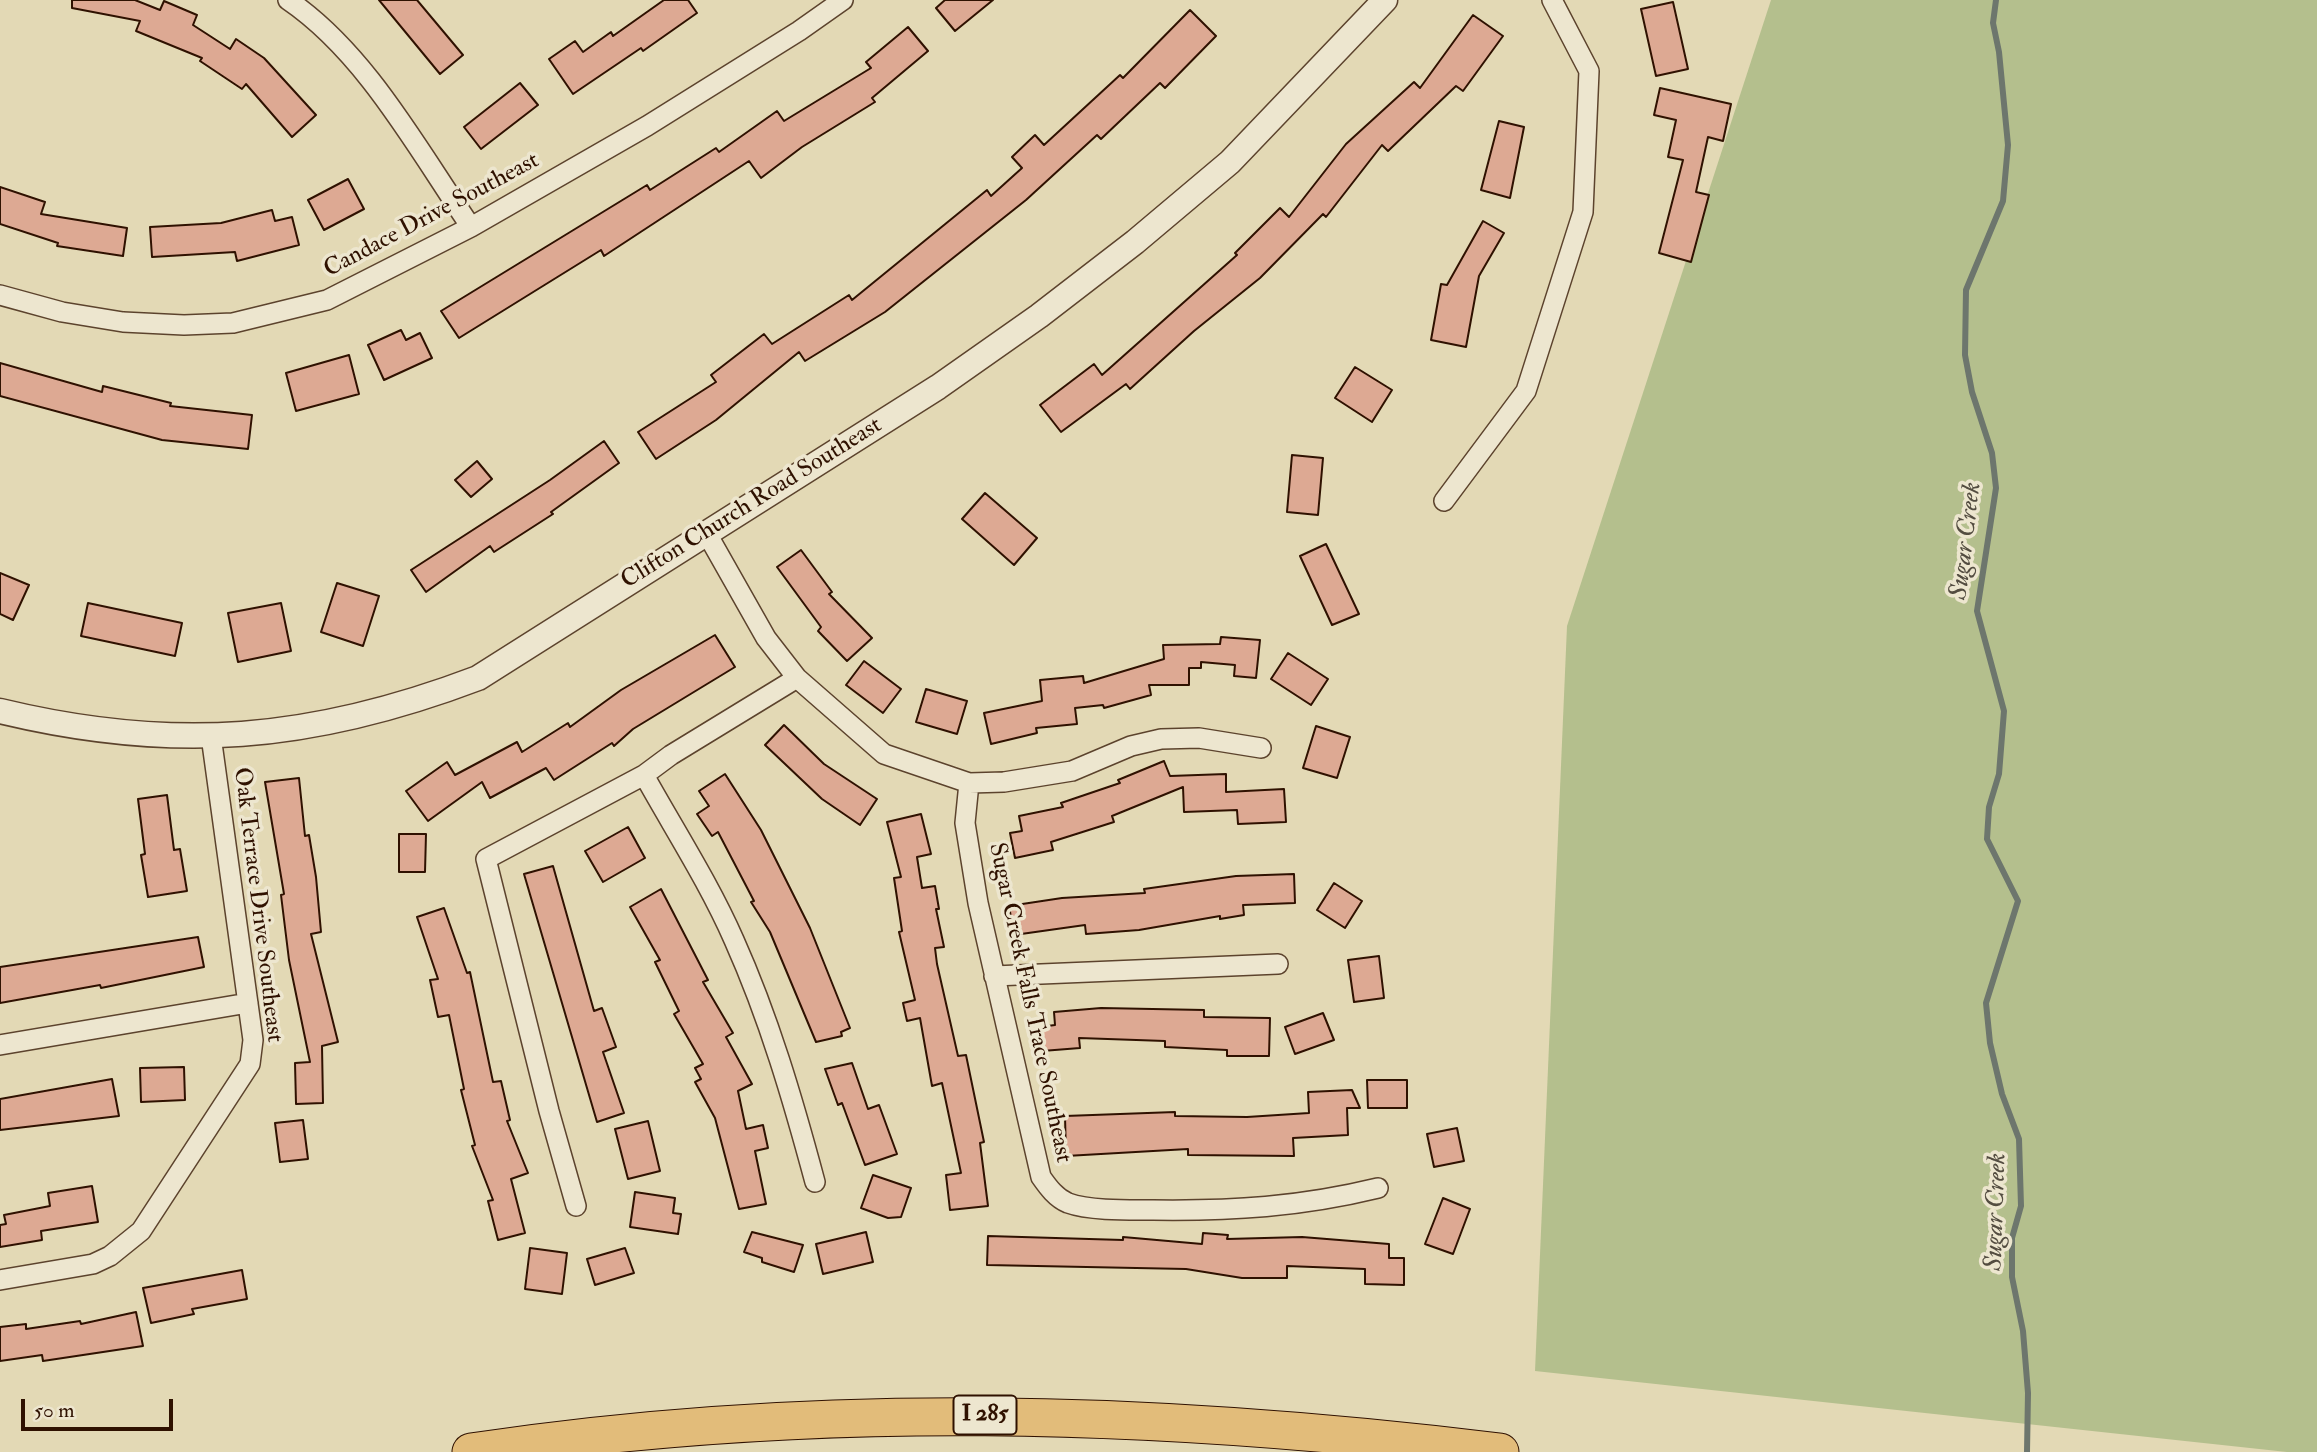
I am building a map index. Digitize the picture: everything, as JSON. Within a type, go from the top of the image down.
[{"type":"highway","name":"I 285","points":[[471,1452],[727,1423],[840,1417],[1007,1415],[1176,1421],[1500,1452]]},
{"type":"street","points":[[288,0],[305,12],[360,66],[471,227]]},
{"type":"street","name":"Candace Drive Southeast","points":[[0,295],[62,312],[123,322],[233,323],[327,300],[471,227],[647,126],[800,31],[844,0]]},
{"type":"street","name":"Clifton Church Road Southeast","points":[[0,711],[111,733],[211,736],[295,730],[355,718],[414,702],[478,678],[938,387],[1039,316],[1136,242],[1230,162],[1385,0]]},
{"type":"street","points":[[1444,501],[1526,391],[1583,212],[1589,71],[1552,0]]},
{"type":"street","points":[[706,532],[766,638],[797,678],[884,754],[969,783],[1004,782],[1072,771],[1131,746],[1161,739],[1199,738],[1261,748]]},
{"type":"street","points":[[576,1206],[485,859],[645,775],[671,755],[797,678]]},
{"type":"street","name":"Oak Terrace Drive Southeast","points":[[0,1280],[93,1264],[110,1256],[141,1231],[250,1064],[253,1040],[211,736]]},
{"type":"street","points":[[645,775],[733,936],[760,1000],[794,1104],[815,1182]]},
{"type":"street","name":"Sugar Creek Falls Trace Southeast","points":[[969,783],[965,823],[994,976],[1041,1177],[1051,1192],[1067,1202],[1126,1210],[1265,1209],[1319,1202],[1378,1188]]},
{"type":"street","points":[[994,976],[1278,964]]},
{"type":"street","points":[[0,1045],[248,1003]]},
{"type":"green space","points":[[1771,0],[2317,0],[2317,1452],[2287,1452],[1535,1371],[1567,626]]},
{"type":"building","points":[[72,0],[135,0],[160,10],[164,1],[197,15],[193,25],[230,49],[236,39],[264,58],[316,115],[292,137],[246,84],[242,89],[200,61],[202,58],[136,31],[140,21],[72,8]]},
{"type":"building","points":[[379,0],[417,0],[463,55],[440,74]]},
{"type":"building","points":[[664,0],[688,0],[697,13],[643,51],[641,48],[573,94],[549,59],[575,41],[583,52],[611,32],[613,36]]},
{"type":"building","points":[[945,0],[993,0],[955,31],[936,8]]},
{"type":"building","points":[[1673,2],[1688,69],[1656,76],[1641,9]]},
{"type":"building","points":[[1190,10],[1216,36],[1165,88],[1160,83],[1101,139],[1097,135],[1026,200],[885,312],[805,361],[799,352],[716,420],[656,459],[638,432],[716,382],[711,375],[764,334],[772,344],[849,295],[852,300],[987,190],[991,196],[1022,168],[1012,157],[1035,135],[1044,145],[1120,75],[1123,78]]},
{"type":"building","points":[[1473,15],[1503,36],[1463,91],[1456,86],[1388,151],[1382,145],[1326,217],[1323,214],[1260,278],[1194,331],[1130,389],[1126,384],[1061,432],[1040,405],[1094,364],[1102,375],[1237,255],[1235,253],[1280,208],[1289,217],[1346,144],[1414,82],[1420,88]]},
{"type":"building","points":[[908,27],[928,51],[872,98],[875,102],[802,147],[761,178],[749,161],[604,256],[601,250],[459,338],[441,311],[647,185],[650,190],[716,148],[719,152],[777,111],[784,121],[871,68],[866,62]]},
{"type":"building","points":[[520,83],[538,105],[481,149],[464,127]]},
{"type":"building","points":[[1660,88],[1731,104],[1723,141],[1708,137],[1696,192],[1709,195],[1691,262],[1659,253],[1683,160],[1668,157],[1676,120],[1654,115]]},
{"type":"building","points":[[1499,121],[1524,127],[1510,198],[1481,190]]},
{"type":"building","points":[[348,179],[364,209],[324,230],[308,200]]},
{"type":"building","points":[[0,187],[45,202],[41,214],[127,228],[123,256],[57,246],[58,243],[0,224]]},
{"type":"building","points":[[272,210],[275,221],[292,217],[299,245],[237,261],[235,252],[152,257],[150,227],[221,223]]},
{"type":"building","points":[[1483,221],[1504,233],[1479,276],[1466,347],[1431,340],[1441,284],[1447,285]]},
{"type":"building","points":[[401,330],[406,340],[420,333],[432,358],[384,380],[368,345]]},
{"type":"building","points":[[349,355],[359,394],[296,411],[286,373]]},
{"type":"building","points":[[0,363],[102,392],[103,386],[171,403],[170,406],[252,415],[248,449],[162,440],[0,396]]},
{"type":"building","points":[[1355,367],[1392,390],[1372,422],[1335,398]]},
{"type":"building","points":[[604,441],[619,463],[551,512],[553,514],[494,552],[490,546],[426,592],[411,570],[550,480]]},
{"type":"building","points":[[1292,455],[1323,458],[1318,515],[1287,512]]},
{"type":"building","points":[[477,461],[492,479],[471,497],[455,480]]},
{"type":"building","points":[[985,493],[1037,538],[1014,565],[962,519]]},
{"type":"building","points":[[1326,544],[1359,614],[1332,625],[1300,556]]},
{"type":"building","points":[[801,550],[832,592],[829,594],[872,638],[847,661],[818,631],[821,627],[777,567]]},
{"type":"building","points":[[0,573],[29,585],[13,620],[0,614]]},
{"type":"building","points":[[337,583],[379,596],[363,646],[321,632]]},
{"type":"building","points":[[88,603],[182,623],[175,656],[81,636]]},
{"type":"building","points":[[281,603],[291,651],[238,662],[228,613]]},
{"type":"building","points":[[715,635],[735,667],[633,729],[614,746],[612,743],[554,780],[546,768],[490,798],[482,782],[428,821],[406,791],[447,762],[455,775],[517,742],[522,752],[568,723],[570,727],[621,690]]},
{"type":"building","points":[[1221,637],[1260,640],[1256,678],[1234,676],[1235,665],[1201,662],[1201,668],[1189,668],[1189,685],[1149,685],[1151,695],[1104,708],[1103,705],[1075,708],[1077,724],[1036,728],[1037,733],[991,744],[984,713],[1042,701],[1040,680],[1083,676],[1084,683],[1164,659],[1163,645],[1220,644]]},
{"type":"building","points":[[1288,653],[1328,679],[1311,705],[1271,679]]},
{"type":"building","points":[[864,661],[901,689],[883,713],[846,685]]},
{"type":"building","points":[[926,689],[967,701],[957,734],[916,722]]},
{"type":"building","points":[[784,725],[824,764],[877,799],[860,825],[822,799],[765,745]]},
{"type":"building","points":[[1316,726],[1350,737],[1337,778],[1303,768]]},
{"type":"building","points":[[1164,761],[1170,776],[1226,774],[1226,792],[1284,789],[1286,822],[1238,824],[1237,810],[1184,812],[1183,787],[1112,816],[1114,822],[1051,842],[1053,850],[1015,858],[1010,833],[1022,831],[1019,816],[1063,807],[1061,803],[1120,783],[1118,780]]},
{"type":"building","points":[[725,774],[761,830],[810,928],[850,1028],[841,1032],[842,1036],[816,1042],[770,932],[751,902],[754,901],[718,832],[712,836],[697,814],[709,806],[699,791]]},
{"type":"building","points":[[299,778],[305,836],[309,835],[316,877],[321,932],[311,934],[338,1042],[322,1046],[323,1103],[296,1104],[295,1063],[310,1062],[289,960],[281,895],[284,894],[265,782]]},
{"type":"building","points":[[167,795],[174,850],[180,849],[187,891],[148,897],[141,855],[145,854],[138,799]]},
{"type":"building","points":[[921,814],[931,854],[917,857],[922,888],[935,886],[939,909],[936,909],[944,947],[935,948],[937,964],[958,1056],[966,1055],[984,1142],[980,1143],[988,1206],[950,1210],[946,1175],[961,1173],[942,1083],[932,1086],[920,1018],[907,1021],[903,1003],[915,1000],[899,932],[902,931],[894,878],[901,877],[887,822]]},
{"type":"building","points":[[628,827],[645,858],[603,882],[585,851]]},
{"type":"building","points":[[399,834],[426,834],[425,872],[399,872]]},
{"type":"building","points":[[553,866],[594,1011],[602,1008],[616,1047],[603,1052],[624,1113],[597,1122],[524,874]]},
{"type":"building","points":[[1294,874],[1295,903],[1243,905],[1244,915],[1220,919],[1220,916],[1139,930],[1086,934],[1085,925],[1014,935],[1009,906],[1062,898],[1145,893],[1144,889],[1236,876]]},
{"type":"building","points":[[1334,883],[1362,901],[1345,928],[1317,910]]},
{"type":"building","points":[[661,889],[708,980],[703,982],[733,1033],[726,1037],[752,1084],[738,1091],[746,1129],[763,1125],[768,1148],[755,1151],[766,1204],[739,1209],[715,1118],[695,1082],[701,1079],[695,1068],[703,1064],[674,1014],[679,1011],[655,962],[660,960],[630,907]]},
{"type":"building","points":[[444,908],[467,973],[470,972],[493,1082],[501,1081],[510,1120],[507,1121],[528,1173],[511,1179],[525,1233],[498,1240],[488,1201],[493,1200],[472,1146],[475,1145],[461,1090],[464,1089],[449,1015],[438,1017],[430,980],[438,979],[417,917]]},
{"type":"building","points":[[198,937],[204,967],[101,988],[100,985],[0,1003],[0,967]]},
{"type":"building","points":[[1379,956],[1384,998],[1354,1002],[1348,960]]},
{"type":"building","points":[[1101,1008],[1204,1010],[1204,1017],[1270,1018],[1269,1056],[1227,1056],[1227,1050],[1165,1047],[1165,1041],[1079,1038],[1080,1048],[1042,1051],[1040,1027],[1055,1025],[1054,1012]]},
{"type":"building","points":[[1323,1013],[1334,1040],[1295,1054],[1285,1027]]},
{"type":"building","points":[[852,1063],[868,1109],[879,1105],[897,1154],[865,1165],[842,1103],[838,1105],[825,1069]]},
{"type":"building","points":[[184,1067],[185,1100],[141,1102],[140,1068]]},
{"type":"building","points":[[112,1079],[119,1116],[0,1130],[0,1099]]},
{"type":"building","points":[[1367,1080],[1407,1080],[1407,1108],[1368,1108]]},
{"type":"building","points":[[1352,1090],[1360,1108],[1347,1108],[1348,1135],[1293,1138],[1294,1156],[1188,1155],[1188,1149],[1066,1156],[1065,1116],[1175,1112],[1175,1116],[1247,1117],[1309,1113],[1308,1092]]},
{"type":"building","points":[[303,1120],[308,1159],[280,1162],[275,1123]]},
{"type":"building","points":[[648,1121],[660,1171],[628,1179],[615,1129]]},
{"type":"building","points":[[1457,1128],[1464,1161],[1434,1167],[1427,1134]]},
{"type":"building","points":[[873,1175],[911,1188],[901,1217],[888,1218],[861,1208]]},
{"type":"building","points":[[92,1186],[98,1222],[41,1231],[42,1240],[0,1247],[0,1225],[6,1224],[4,1215],[50,1206],[48,1193]]},
{"type":"building","points":[[635,1192],[675,1198],[673,1213],[681,1214],[678,1234],[630,1227]]},
{"type":"building","points":[[1443,1198],[1470,1209],[1453,1254],[1425,1244]]},
{"type":"building","points":[[752,1232],[803,1245],[794,1272],[762,1262],[762,1258],[744,1252]]},
{"type":"building","points":[[866,1232],[873,1262],[823,1274],[816,1244]]},
{"type":"building","points":[[1203,1233],[1228,1235],[1227,1239],[1302,1237],[1389,1244],[1389,1258],[1404,1258],[1404,1285],[1365,1284],[1365,1269],[1287,1266],[1287,1278],[1242,1278],[1186,1269],[987,1265],[988,1236],[1123,1240],[1123,1237],[1202,1244]]},
{"type":"building","points":[[530,1248],[567,1253],[562,1294],[525,1289]]},
{"type":"building","points":[[625,1248],[634,1273],[595,1285],[587,1259]]},
{"type":"building","points":[[242,1270],[247,1299],[192,1309],[194,1314],[151,1323],[143,1288]]},
{"type":"building","points":[[136,1312],[143,1346],[43,1361],[42,1355],[0,1361],[0,1327],[26,1324],[26,1329],[80,1321],[81,1324]]},
{"type":"waterway","name":"Sugar Creek","points":[[1996,0],[1993,23],[1999,52],[2008,145],[2003,201],[1966,290],[1965,355],[1972,392],[1992,453],[1996,488],[1977,611],[2004,711],[1999,774],[1989,807],[1987,839],[2018,901],[1986,1003],[1990,1043],[2002,1094],[2019,1139],[2021,1206],[2012,1238],[2012,1277],[2023,1331],[2028,1393],[2027,1452]]}]
